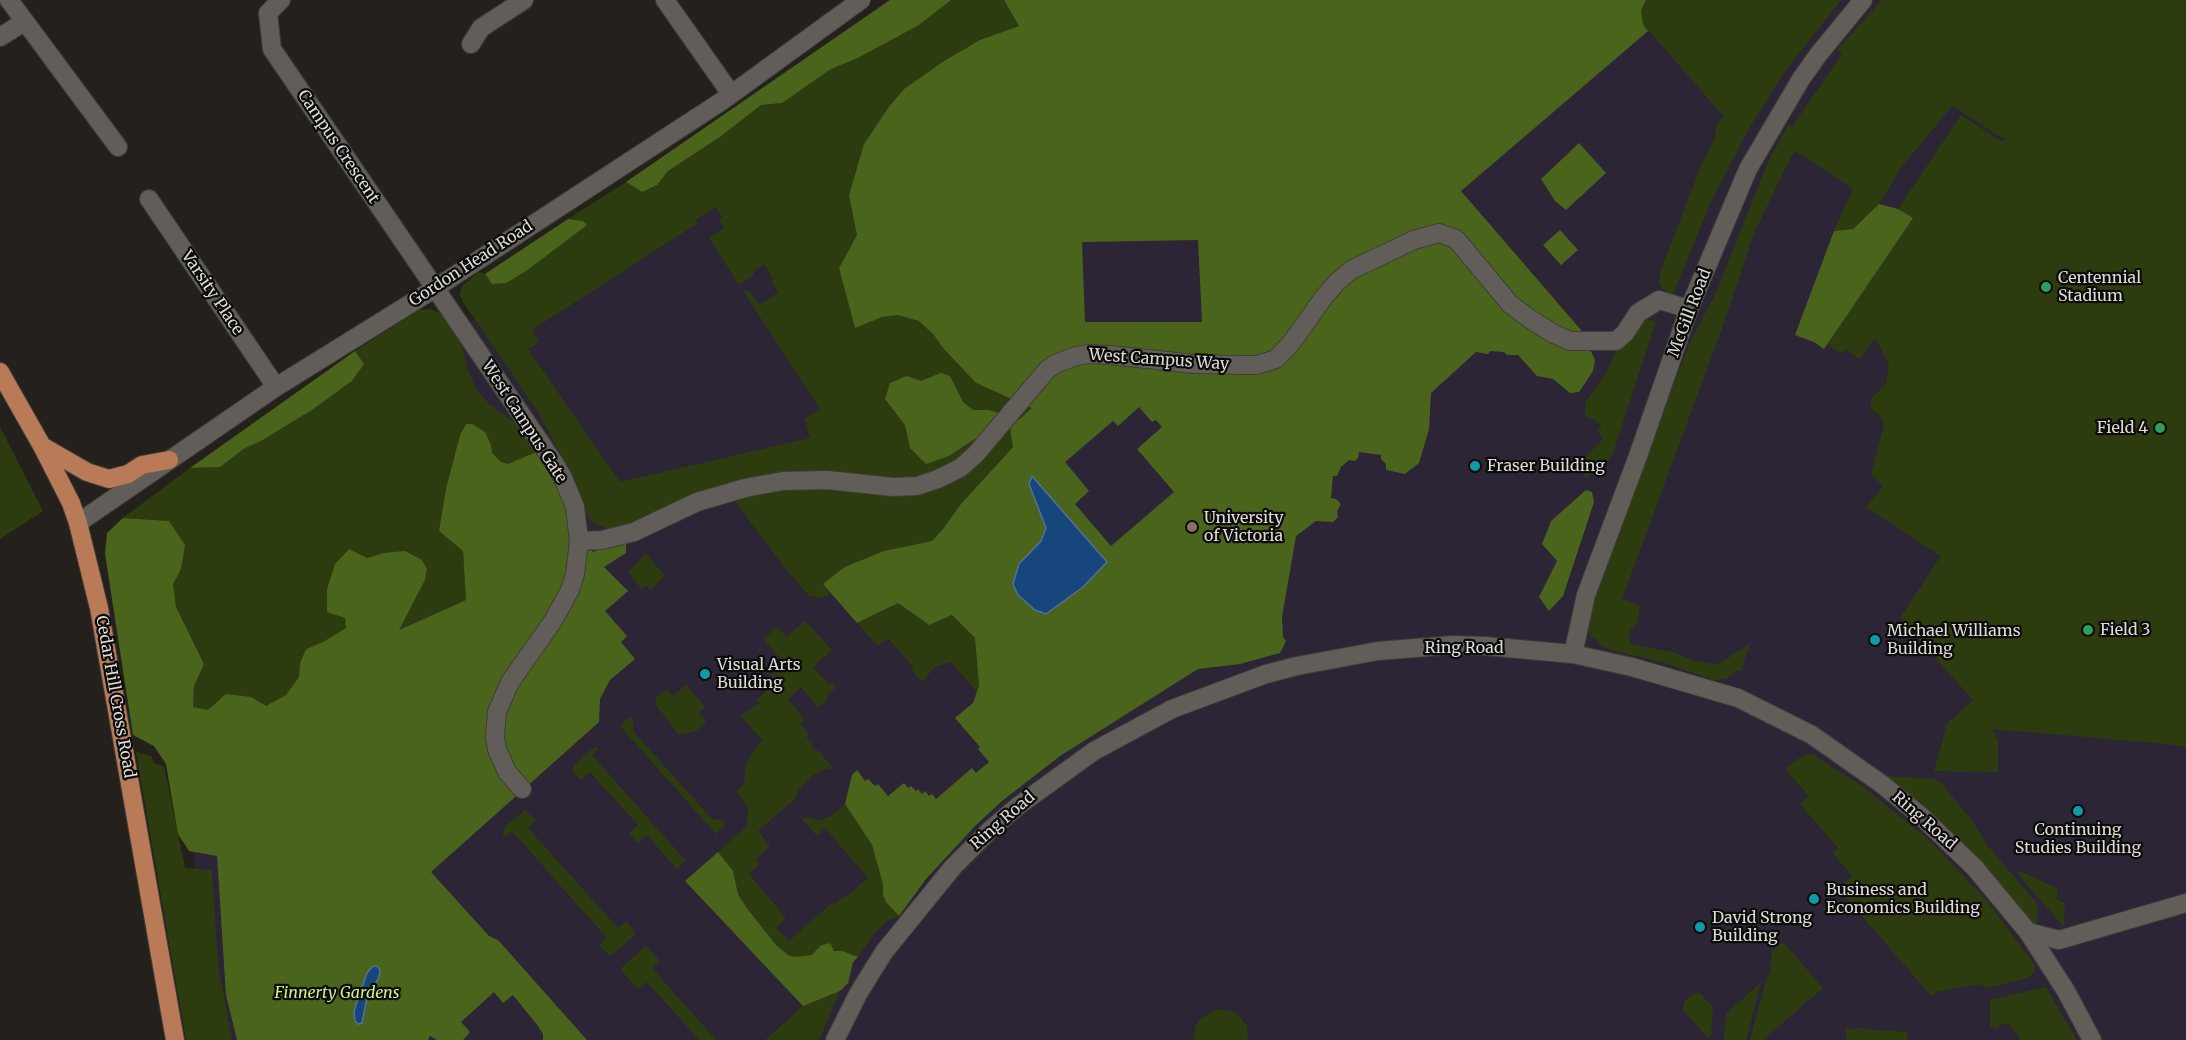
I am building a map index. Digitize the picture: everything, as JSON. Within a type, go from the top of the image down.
[{"type":"main road","name":"Cedar Hill Cross Road","points":[[0,372],[42,446],[71,503],[78,523],[99,608],[175,1040]]},
{"type":"main road","points":[[42,446],[87,472],[109,479],[128,474],[142,465],[169,460]]},
{"type":"street","points":[[9,0],[118,147]]},
{"type":"street","name":"Campus Crescent","points":[[281,0],[268,13],[272,49],[434,289]]},
{"type":"street","points":[[471,44],[481,28],[524,0]]},
{"type":"street","points":[[665,0],[731,94]]},
{"type":"street","name":"Gordon Head Road","points":[[78,523],[98,512],[276,387],[434,289],[731,94],[861,0]]},
{"type":"street","name":"McGill Road","points":[[1573,654],[1586,595],[1638,456],[1689,309],[1754,156],[1818,55],[1863,0]]},
{"type":"street","points":[[0,37],[24,22]]},
{"type":"street","name":"Varsity Place","points":[[149,199],[276,387]]},
{"type":"street","name":"West Campus Way","points":[[579,541],[602,540],[634,532],[697,502],[745,488],[783,481],[827,480],[893,488],[917,486],[938,479],[960,468],[975,455],[1047,370],[1055,364],[1076,356],[1110,355],[1195,364],[1239,365],[1257,365],[1276,359],[1292,342],[1324,297],[1351,270],[1414,240],[1440,233],[1456,239],[1510,304],[1554,334],[1570,341],[1616,341],[1625,333],[1638,313],[1659,300],[1689,309]]},
{"type":"street","name":"West Campus Gate","points":[[434,289],[563,478],[574,507],[579,541],[575,574],[562,606],[510,682],[497,712],[495,737],[499,755],[507,772],[522,789]]},
{"type":"street","name":"Ring Road","points":[[835,1040],[858,994],[884,952],[953,867],[990,830],[1063,772],[1129,731],[1172,709],[1242,682],[1297,666],[1340,657],[1378,651],[1452,645],[1573,654],[1666,676],[1738,699],[1812,735],[1883,785],[1976,868],[2028,932],[2066,991],[2092,1040]]},
{"type":"street","points":[[2028,932],[2058,940],[2186,903]]},
{"type":"shaded area","name":"University of Victoria","points":[[967,0],[2186,0],[2186,1040],[225,1040],[166,698],[275,448]]},
{"type":"green space","points":[[890,0],[951,0],[919,25],[858,58],[831,69],[782,103],[761,105],[720,137],[668,171],[657,185],[642,192],[626,182]]},
{"type":"green space","points":[[951,0],[1004,0],[1019,26],[980,40],[944,61],[904,89],[888,108],[864,144],[849,195],[857,235],[839,268],[855,328],[882,317],[898,315],[919,321],[976,383],[1033,408],[1020,419],[989,410],[973,410],[963,402],[950,376],[920,381],[907,376],[885,399],[905,425],[910,448],[949,456],[975,439],[1010,428],[1013,447],[961,504],[932,541],[884,551],[823,584],[831,594],[820,598],[809,596],[781,563],[736,503],[727,483],[633,524],[608,529],[592,522],[540,415],[463,302],[460,294],[462,286],[479,272],[485,274],[492,284],[548,253],[587,225],[583,221],[568,219],[626,182],[642,192],[657,185],[668,171],[720,137],[761,105],[782,103],[831,69],[858,58],[919,25]],"holes":[[[716,207],[723,218],[719,220],[724,228],[709,238],[739,285],[754,275],[753,272],[764,264],[772,276],[772,283],[778,292],[760,305],[748,290],[744,292],[820,409],[805,419],[810,438],[620,482],[528,349],[539,342],[532,330],[698,223],[696,220]]]},
{"type":"green space","points":[[1004,0],[1646,0],[1641,10],[1643,24],[1648,31],[1461,191],[1581,330],[1595,360],[1593,371],[1579,392],[1570,393],[1553,379],[1537,376],[1518,355],[1490,351],[1488,354],[1476,352],[1431,393],[1429,429],[1419,463],[1405,474],[1386,470],[1386,464],[1381,459],[1381,455],[1359,452],[1355,461],[1349,460],[1341,467],[1337,476],[1333,476],[1331,498],[1341,504],[1337,511],[1338,517],[1333,522],[1316,521],[1296,536],[1282,617],[1283,637],[1286,641],[1280,653],[1240,664],[1198,669],[1060,756],[1002,801],[976,825],[926,879],[899,916],[886,902],[883,895],[883,884],[872,845],[845,804],[852,775],[857,770],[865,781],[868,779],[875,786],[878,784],[888,796],[904,783],[908,788],[911,786],[916,791],[918,789],[922,794],[925,791],[929,796],[932,794],[936,799],[972,768],[976,773],[989,762],[978,749],[980,747],[955,718],[973,703],[979,686],[975,638],[952,615],[929,625],[898,603],[857,623],[823,584],[845,567],[884,551],[932,541],[961,504],[1013,447],[1010,428],[975,439],[949,456],[926,464],[910,448],[905,425],[885,399],[890,383],[907,376],[921,381],[941,373],[950,376],[963,402],[973,410],[989,410],[1020,419],[1032,408],[976,383],[919,321],[898,315],[882,317],[855,328],[839,268],[857,235],[849,195],[864,144],[888,108],[904,89],[944,61],[980,40],[1019,26]],"holes":[[[1198,240],[1202,322],[1085,322],[1082,242]],[[1139,407],[1152,422],[1156,420],[1162,427],[1137,449],[1174,492],[1111,546],[1075,504],[1089,491],[1065,462],[1113,421],[1118,426]]]},
{"type":"green space","points":[[1646,0],[1841,0],[1783,74],[1747,132],[1710,204],[1673,294],[1661,287],[1659,282],[1661,270],[1702,163],[1715,138],[1716,125],[1724,117],[1643,24],[1641,10]]},
{"type":"green space","points":[[1882,0],[2186,0],[2186,747],[1992,729],[1998,741],[1998,772],[1934,771],[1946,728],[1944,726],[1973,700],[1900,618],[1941,556],[1866,507],[1883,486],[1871,474],[1884,425],[1880,416],[1870,408],[1872,398],[1886,383],[1889,365],[1875,338],[1860,359],[1845,349],[1841,354],[1827,344],[1912,219],[1898,209],[1961,115],[2000,141],[2006,140],[1952,106],[1901,168],[1879,204],[1853,229],[1834,231],[1853,189],[1794,151],[1754,233],[1724,323],[1622,599],[1640,606],[1638,622],[1629,632],[1630,644],[1673,652],[1693,660],[1718,665],[1750,643],[1741,671],[1738,670],[1726,679],[1714,680],[1661,662],[1611,650],[1602,646],[1594,637],[1591,638],[1587,621],[1591,604],[1691,340],[1716,293],[1767,164],[1789,124],[1792,127],[1842,54],[1837,50]]},
{"type":"green space","points":[[1579,143],[1606,173],[1566,210],[1555,201],[1541,179]]},
{"type":"green space","points":[[1879,204],[1898,209],[1913,218],[1824,349],[1814,342],[1795,335],[1834,231],[1853,229]]},
{"type":"green space","points":[[568,219],[583,221],[587,225],[526,271],[506,283],[492,284],[485,274]]},
{"type":"green space","points":[[1560,230],[1578,250],[1561,265],[1543,245]]},
{"type":"green space","points":[[431,309],[441,314],[453,330],[463,348],[468,371],[476,388],[488,403],[517,424],[536,452],[508,464],[500,462],[492,453],[491,445],[460,435],[446,489],[439,531],[463,551],[466,600],[398,630],[425,580],[427,569],[421,560],[384,553],[367,558],[327,589],[327,611],[345,618],[347,628],[306,649],[300,663],[299,677],[287,695],[266,706],[251,697],[208,710],[193,707],[194,686],[204,664],[176,607],[172,584],[181,569],[169,521],[123,518],[190,468],[220,467],[245,448],[261,441],[312,410],[352,381],[364,364],[355,351],[419,310]]},
{"type":"green space","points":[[1643,319],[1656,321],[1612,456],[1585,479],[1584,459],[1603,439],[1597,431],[1602,427],[1595,420],[1585,416],[1586,401],[1605,375],[1619,343]]},
{"type":"green space","points":[[355,351],[364,364],[352,381],[312,410],[261,441],[245,448],[220,467],[190,468]]},
{"type":"green space","name":"Finnerty Gardens","points":[[466,424],[472,424],[485,432],[492,453],[501,462],[508,464],[536,452],[561,487],[574,533],[593,552],[607,545],[626,543],[626,553],[604,567],[628,591],[605,611],[627,636],[621,642],[635,659],[610,680],[600,699],[599,722],[431,872],[489,936],[498,940],[587,1040],[543,1040],[543,1034],[538,1026],[513,995],[503,1003],[494,992],[461,1022],[470,1032],[463,1040],[437,1040],[430,1036],[428,1040],[237,1040],[226,995],[217,856],[189,851],[178,834],[166,764],[154,746],[133,735],[105,554],[107,533],[123,518],[169,521],[185,545],[181,569],[173,584],[176,607],[204,664],[194,686],[193,707],[208,710],[226,694],[251,697],[266,706],[286,695],[299,677],[300,663],[306,649],[346,628],[345,618],[327,612],[327,589],[335,564],[349,549],[367,558],[384,553],[405,551],[422,560],[427,569],[425,580],[399,630],[466,600],[463,551],[439,531],[446,489],[460,435]]},
{"type":"green space","points":[[0,427],[43,511],[0,539]]},
{"type":"green space","points":[[1586,490],[1592,492],[1594,502],[1563,596],[1549,611],[1539,597],[1557,561],[1542,544],[1551,521]]},
{"type":"green space","points":[[646,554],[665,576],[650,590],[646,585],[641,589],[628,571]]},
{"type":"green space","points":[[898,603],[928,625],[951,615],[975,638],[979,686],[977,692],[951,662],[935,667],[922,682],[912,670],[914,668],[888,638],[878,646],[857,623]]},
{"type":"green space","points":[[805,621],[832,650],[813,667],[829,685],[832,683],[836,688],[818,707],[801,687],[788,699],[805,720],[800,724],[809,734],[806,737],[813,744],[811,746],[816,751],[818,750],[833,768],[812,776],[798,791],[795,799],[758,831],[770,846],[756,859],[759,864],[749,874],[786,918],[776,927],[789,941],[832,903],[834,905],[844,896],[846,897],[868,878],[825,828],[817,836],[802,819],[808,817],[819,820],[830,817],[845,804],[872,845],[883,884],[883,895],[886,902],[899,916],[887,921],[874,934],[858,957],[820,946],[812,955],[794,957],[788,955],[776,945],[746,907],[738,894],[733,871],[718,852],[747,826],[748,807],[736,792],[744,783],[749,758],[762,740],[741,716],[759,703],[757,700],[768,689],[763,683],[785,663],[763,639],[777,627],[787,637]]},
{"type":"green space","points":[[686,685],[705,707],[699,713],[706,722],[696,731],[679,735],[656,705],[655,699],[667,689],[673,696]]},
{"type":"green space","points":[[628,718],[634,722],[633,731],[712,819],[722,820],[724,827],[716,834],[620,726]]},
{"type":"green space","points":[[597,747],[598,749],[592,755],[686,861],[677,869],[647,835],[637,843],[629,833],[638,825],[590,772],[581,780],[572,770],[574,765]]},
{"type":"green space","points":[[136,752],[151,756],[155,764],[164,766],[185,868],[212,870],[218,965],[232,1040],[186,1040]]},
{"type":"green space","points":[[1812,754],[1862,786],[1928,839],[1988,902],[2034,964],[2035,972],[2027,978],[1987,988],[1980,984],[1936,992],[1931,996],[1838,888],[1852,876],[1833,853],[1838,848],[1800,804],[1809,796],[1785,769],[1803,755]]},
{"type":"green space","points":[[1885,776],[1934,779],[1942,784],[1973,822],[1987,845],[2035,901],[2038,907],[2037,928],[1976,856],[1929,812]]},
{"type":"green space","points":[[525,810],[536,820],[528,828],[618,928],[626,921],[635,932],[634,936],[613,954],[609,955],[599,945],[607,938],[512,831],[505,837],[503,835],[507,825]]},
{"type":"green space","points":[[718,852],[733,871],[738,894],[746,907],[776,945],[788,955],[794,957],[812,955],[820,946],[830,943],[834,951],[842,951],[858,957],[853,962],[848,983],[840,991],[803,1006],[685,881]]},
{"type":"green space","points":[[2018,870],[2058,889],[2056,899],[2065,903],[2064,927],[2028,886]]},
{"type":"green space","points":[[1780,944],[1785,944],[1823,988],[1763,1040],[1750,1040],[1770,973],[1772,951]]},
{"type":"green space","points":[[646,946],[660,961],[652,968],[716,1040],[699,1040],[647,982],[638,989],[622,971],[621,968]]},
{"type":"green space","points":[[1761,982],[1746,1040],[1724,1040],[1726,1014]]},
{"type":"green space","points":[[2046,987],[2077,1040],[2021,1040],[2009,1024],[2002,1024],[1996,1029],[1990,1027],[1990,1000]]},
{"type":"green space","points":[[840,991],[819,1040],[765,1040],[803,1006]]},
{"type":"green space","points":[[1694,993],[1700,993],[1713,1007],[1711,1035],[1708,1038],[1683,1010],[1684,1002]]},
{"type":"green space","points":[[1217,1009],[1234,1012],[1241,1018],[1247,1026],[1248,1040],[1193,1040],[1196,1025],[1201,1018]]},
{"type":"green space","points":[[1845,1028],[1908,1032],[1907,1040],[1847,1040]]},
{"type":"water","points":[[1032,476],[1107,562],[1083,587],[1046,614],[1035,610],[1018,595],[1013,584],[1019,564],[1041,541],[1046,528],[1029,484]]},
{"type":"water","points":[[373,966],[377,966],[380,970],[379,977],[367,998],[362,1023],[358,1024],[355,1021],[354,1011],[367,973]]},
{"type":"place","name":"Centennial Stadium","points":[[2046,287]]},
{"type":"place","name":"Field 4","points":[[2160,428]]},
{"type":"place","name":"Fraser Building","points":[[1475,466]]},
{"type":"place","name":"University of Victoria","points":[[1192,527]]},
{"type":"place","name":"Field 3","points":[[2088,630]]},
{"type":"place","name":"Michael Williams Building","points":[[1875,640]]},
{"type":"place","name":"Visual Arts Building","points":[[705,674]]},
{"type":"place","name":"Continuing Studies Building","points":[[2078,811]]},
{"type":"place","name":"Business and Economics Building","points":[[1814,899]]},
{"type":"place","name":"David Strong Building","points":[[1700,927]]}]
